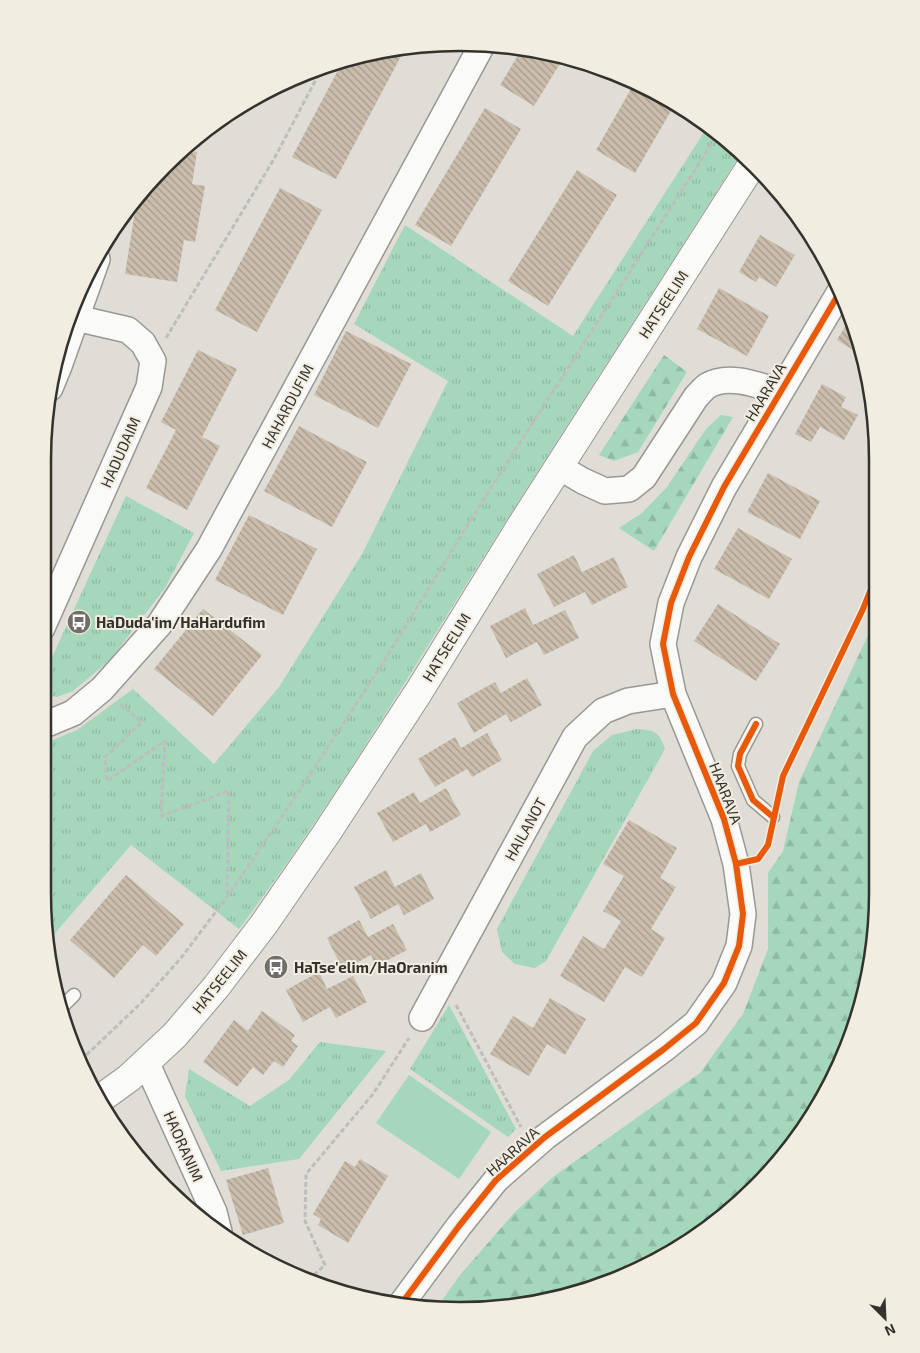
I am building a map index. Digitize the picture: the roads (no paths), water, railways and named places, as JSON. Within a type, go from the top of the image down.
[{"type":"street","name":"HAHARDUFIM","points":[[51,722],[73,713],[102,689],[159,625],[209,549],[478,52]]},
{"type":"street","name":"HATSEELIM","points":[[105,1091],[129,1078],[174,1034],[210,993],[264,924],[326,834],[418,693],[559,467],[748,170]]},
{"type":"street","name":"HAARAVA","points":[[406,1298],[496,1180],[544,1137],[696,1023],[724,983],[738,946],[743,914],[736,864],[724,819],[672,694],[662,644],[671,603],[689,557],[720,496],[835,298]]},
{"type":"street","name":"HADUDAIM","points":[[51,608],[149,387],[152,361],[143,344],[128,330],[77,318]]},
{"type":"street","points":[[559,467],[605,491],[629,489],[644,477],[696,398],[706,386],[723,380],[739,381],[780,392]]},
{"type":"street","name":"HAILANOT","points":[[422,1018],[576,737],[604,711],[628,700],[672,694]]},
{"type":"street","name":"HAORANIM","points":[[146,1062],[214,1212],[216,1221]]},
{"type":"lane","points":[[756,724],[740,754],[738,766],[753,800],[773,817]]},
{"type":"lane","points":[[66,1003],[74,995]]},
{"type":"place","name":"HaDuda'im/HaHardufim","points":[[79,622]]},
{"type":"place","name":"HaTse'elim/HaOranim","points":[[276,967]]}]
